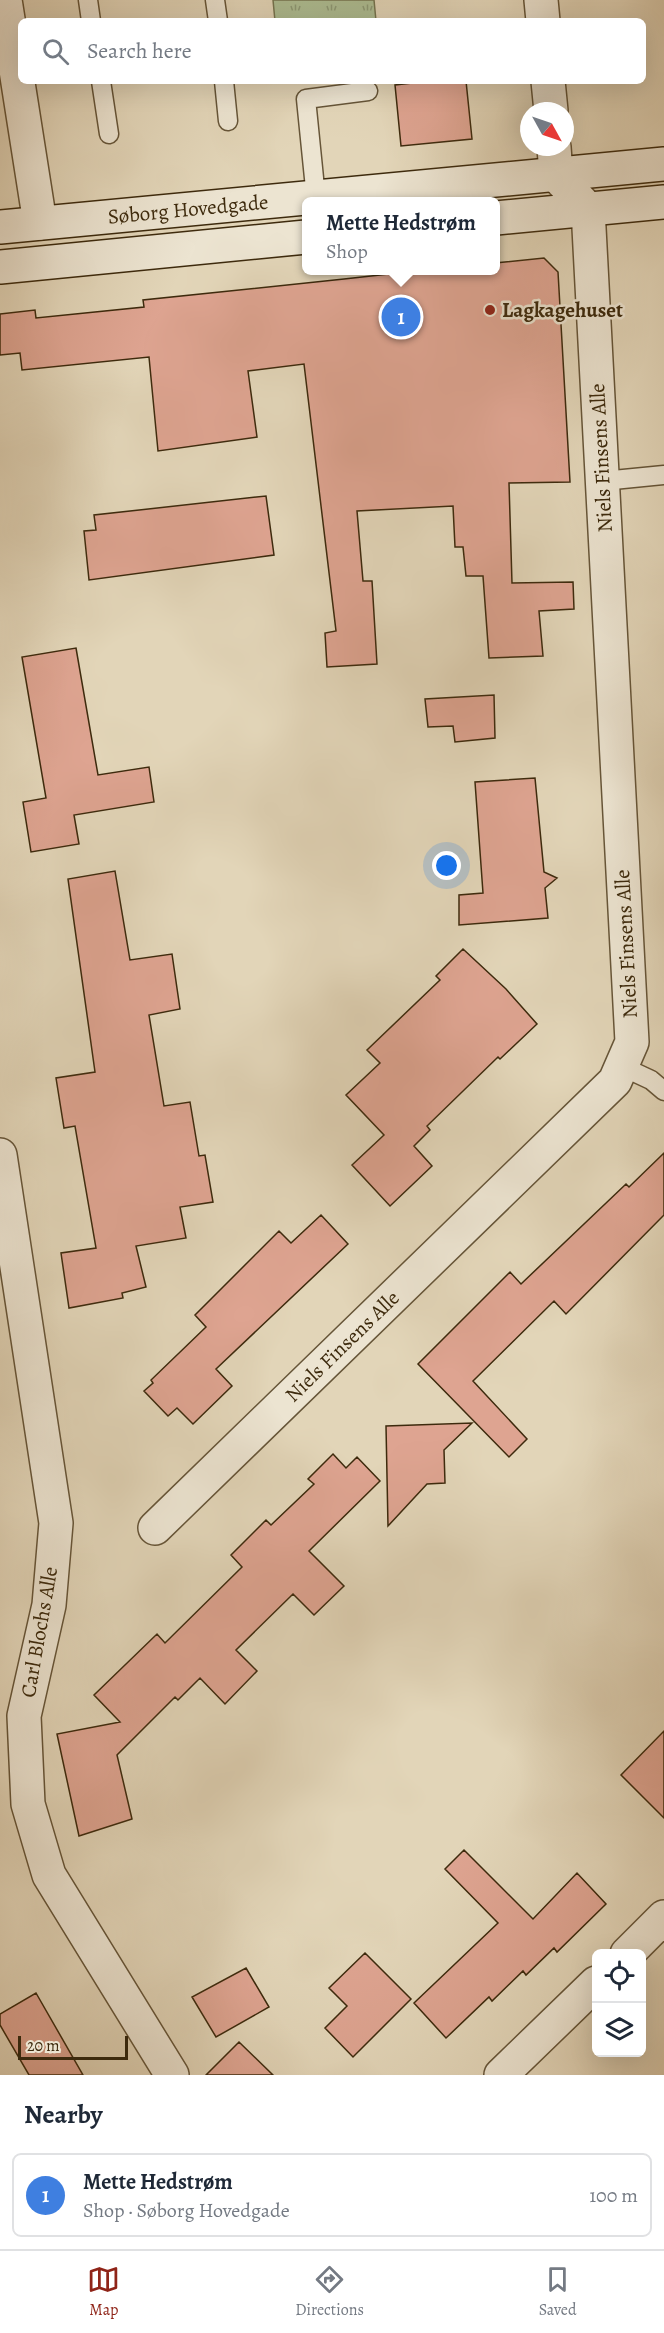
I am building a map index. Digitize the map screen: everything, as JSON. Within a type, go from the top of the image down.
[{"type":"street","points":[[541,0],[543,18]]},
{"type":"street","points":[[12,5],[18,52]]},
{"type":"street","points":[[22,84],[40,223]]},
{"type":"street","points":[[548,84],[550,102]]},
{"type":"street","points":[[555,161],[588,209]]},
{"type":"street","name":"Søborg Hovedgade","points":[[322,197],[555,161],[664,164]]},
{"type":"street","name":"Søborg Hovedgade","points":[[0,227],[302,199]]},
{"type":"street","points":[[500,218],[664,202]]},
{"type":"street","name":"Niels Finsens Alle","points":[[155,1528],[615,1081],[632,1042],[588,209]]},
{"type":"street","name":"Søborg Hovedgade","points":[[0,267],[302,237]]},
{"type":"street","name":"Carl Blochs Alle","points":[[0,1155],[56,1523],[49,1605],[12,1716],[28,1804],[49,1875],[172,2075]]},
{"type":"street","points":[[631,1949],[664,1917]]},
{"type":"street","points":[[501,2075],[592,1988]]},
{"type":"lane","points":[[88,0],[91,18]]},
{"type":"lane","points":[[215,0],[218,18]]},
{"type":"lane","points":[[101,84],[109,134]]},
{"type":"lane","points":[[224,84],[228,121]]},
{"type":"lane","points":[[316,197],[306,99],[368,91]]},
{"type":"lane","points":[[603,481],[664,475]]},
{"type":"lane","points":[[621,1066],[651,1080],[664,1091]]},
{"type":"green space","points":[[273,0],[374,0],[376,18],[275,18]]},
{"type":"building","points":[[466,84],[472,139],[401,146],[395,85]]},
{"type":"building","points":[[544,258],[558,272],[570,482],[509,483],[512,583],[573,582],[574,609],[539,611],[543,656],[489,658],[483,576],[466,576],[463,547],[455,547],[453,506],[357,511],[363,581],[372,581],[377,664],[327,667],[325,633],[336,631],[304,364],[248,371],[257,437],[158,451],[149,357],[22,370],[20,353],[0,355],[0,314],[35,310],[36,318],[144,307],[143,300],[378,275],[500,275],[500,262]]},
{"type":"building","points":[[266,496],[274,555],[89,580],[84,531],[96,530],[94,515]]},
{"type":"building","points":[[76,648],[98,775],[149,767],[154,802],[74,815],[79,844],[31,852],[23,802],[46,798],[22,657]]},
{"type":"building","points":[[494,695],[495,738],[455,742],[453,726],[428,727],[425,699]]},
{"type":"building","points":[[535,778],[544,872],[557,878],[545,888],[548,918],[459,925],[459,895],[483,893],[475,782]]},
{"type":"building","points":[[115,871],[130,960],[172,954],[180,1009],[149,1015],[164,1106],[190,1102],[199,1156],[205,1155],[213,1202],[180,1207],[186,1238],[136,1246],[146,1287],[122,1293],[123,1298],[69,1308],[61,1253],[96,1248],[75,1126],[64,1128],[56,1078],[95,1072],[68,879]]},
{"type":"building","points":[[463,949],[506,989],[537,1024],[500,1059],[498,1057],[427,1126],[430,1130],[414,1146],[432,1166],[390,1206],[352,1165],[384,1135],[346,1095],[380,1063],[367,1050],[440,980],[436,976]]},
{"type":"building","points":[[664,1153],[664,1215],[566,1314],[554,1301],[473,1381],[527,1439],[509,1457],[418,1364],[510,1272],[521,1284],[626,1184],[629,1187]]},
{"type":"building","points":[[321,1215],[348,1244],[216,1369],[232,1386],[193,1424],[177,1408],[168,1416],[144,1391],[153,1383],[151,1380],[206,1327],[195,1315],[279,1231],[291,1243]]},
{"type":"building","points":[[472,1423],[444,1450],[445,1483],[427,1484],[388,1526],[386,1426]]},
{"type":"building","points":[[333,1454],[346,1468],[357,1457],[380,1481],[309,1551],[344,1586],[314,1615],[293,1594],[236,1650],[257,1671],[225,1704],[200,1678],[178,1700],[175,1697],[117,1755],[132,1819],[79,1836],[57,1734],[120,1722],[94,1695],[157,1634],[165,1643],[242,1567],[231,1555],[266,1520],[271,1525],[314,1484],[308,1479]]},
{"type":"building","points":[[664,1731],[664,1818],[621,1775]]},
{"type":"building","points":[[464,1850],[533,1919],[577,1873],[606,1904],[557,1952],[554,1948],[526,1975],[523,1971],[492,2001],[489,1997],[446,2038],[414,2003],[498,1923],[445,1869]]},
{"type":"building","points":[[365,1953],[411,1999],[353,2057],[325,2028],[347,2006],[329,1988]]},
{"type":"building","points":[[246,1968],[269,2007],[216,2037],[192,1997]]},
{"type":"building","points":[[36,1993],[83,2075],[29,2075],[0,2025],[0,2014]]},
{"type":"building","points":[[239,2042],[273,2075],[206,2075]]},
{"type":"place","name":"Lagkagehuset","points":[[490,310]]},
{"type":"place","name":"Mette Hedstrøm","points":[[401,317]]}]
